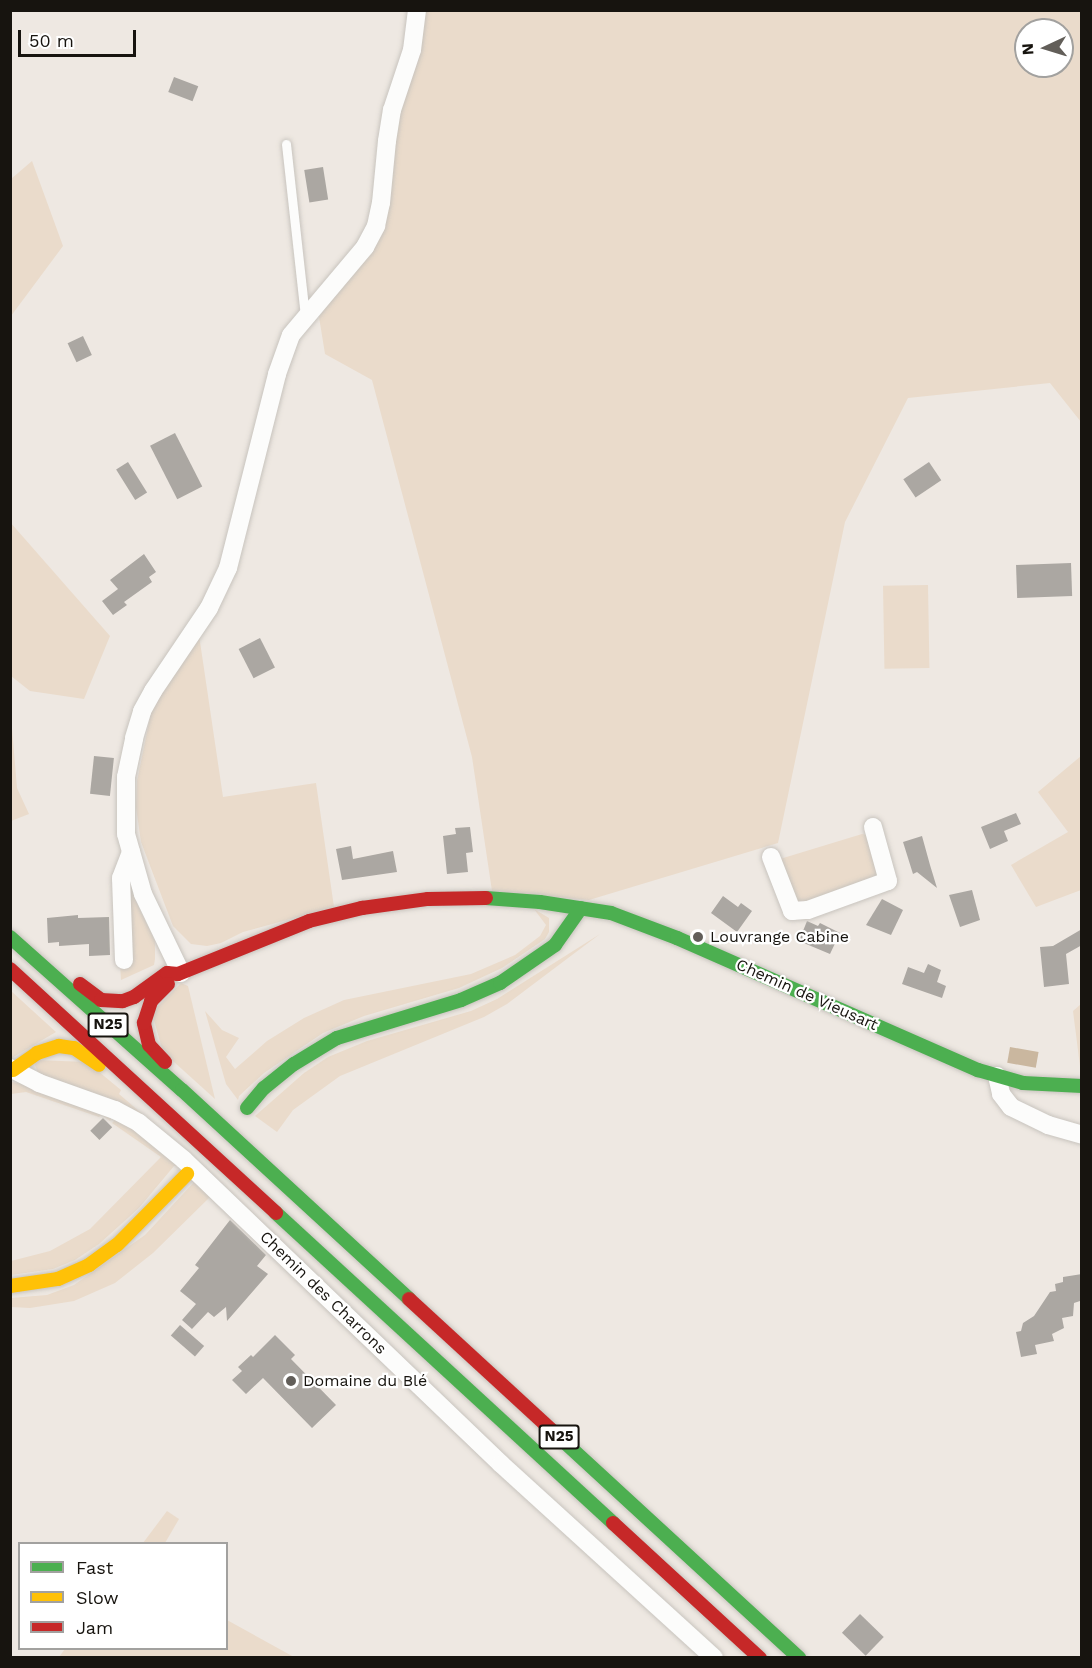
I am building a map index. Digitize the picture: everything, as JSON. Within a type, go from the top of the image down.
[{"type":"main road","name":"Chemin de Vieusart","points":[[35,959],[49,957],[88,992],[101,1000],[113,1002],[134,997],[167,973],[179,974],[309,921],[362,908],[428,898],[464,897],[497,898],[581,908],[610,913],[677,938],[997,1076],[1046,1086],[1082,1086]]},
{"type":"main road","points":[[247,1108],[264,1088],[294,1064],[337,1038],[461,1000],[500,983],[555,945],[581,908]]},
{"type":"main road","name":"N25","points":[[10,937],[182,1090],[799,1658]]},
{"type":"main road","name":"N25","points":[[10,969],[760,1658]]},
{"type":"main road","points":[[179,974],[151,1001],[146,1010],[144,1023],[149,1045],[184,1079],[182,1090]]},
{"type":"main road","points":[[11,1070],[37,1053],[59,1046],[87,1055],[118,1082],[130,1078]]},
{"type":"main road","points":[[10,1286],[58,1279],[88,1265],[117,1245],[187,1174]]},
{"type":"street","points":[[179,974],[143,894],[126,834],[126,777],[142,711],[209,608],[228,568],[278,375],[291,335],[305,315],[365,247],[375,226],[381,203],[392,110],[411,50],[417,10]]},
{"type":"street","points":[[771,857],[792,910],[808,910],[888,881],[873,827]]},
{"type":"street","points":[[124,960],[121,878],[131,852]]},
{"type":"street","name":"Chemin des Charrons","points":[[11,1070],[39,1083],[115,1110],[139,1123],[175,1152],[501,1464],[714,1658]]},
{"type":"street","points":[[997,1076],[1001,1095],[1011,1107],[1048,1125],[1082,1135]]},
{"type":"lane","points":[[286,144],[305,315]]},
{"type":"shaded area","points":[[421,11],[1081,11],[1081,422],[1050,383],[908,398],[845,522],[778,843],[589,900],[492,891],[472,757],[372,380],[325,354],[319,317],[375,237]]},
{"type":"shaded area","points":[[32,161],[63,246],[11,316],[11,179]]},
{"type":"shaded area","points":[[10,522],[110,636],[84,699],[30,691],[11,676]]},
{"type":"shaded area","points":[[928,585],[929,668],[884,669],[883,586]]},
{"type":"shaded area","points":[[199,635],[223,797],[316,783],[334,907],[243,932],[221,943],[207,946],[191,944],[173,926],[141,842],[136,807],[137,781],[154,698]]},
{"type":"shaded area","points":[[11,716],[17,788],[29,814],[11,821]]},
{"type":"shaded area","points":[[1081,756],[1081,890],[1036,907],[1011,865],[1068,832],[1038,792]]},
{"type":"shaded area","points":[[862,834],[867,835],[883,877],[798,905],[780,859]]},
{"type":"shaded area","points":[[130,889],[155,941],[155,959],[154,965],[121,980],[120,964]]},
{"type":"shaded area","points":[[534,909],[549,918],[549,932],[545,939],[502,968],[459,988],[364,1016],[323,1033],[264,1073],[239,1096],[238,1100],[226,1084],[205,1011],[222,1030],[239,1038],[226,1057],[235,1069],[267,1041],[304,1018],[344,1000],[471,974],[515,955],[540,936],[546,925]]},
{"type":"shaded area","points":[[600,934],[507,1004],[484,1017],[340,1076],[293,1110],[277,1132],[255,1116],[304,1073],[328,1057],[367,1041],[471,1011],[497,999]]},
{"type":"shaded area","points":[[181,983],[188,986],[215,1099],[163,1052],[152,1013]]},
{"type":"shaded area","points":[[10,990],[56,1032],[10,1059]]},
{"type":"shaded area","points":[[1081,1004],[1081,1074],[1073,1011]]},
{"type":"shaded area","points":[[1010,1047],[1039,1052],[1036,1068],[1007,1063]]},
{"type":"shaded area","points":[[36,1060],[87,1062],[121,1090],[119,1094],[169,1137],[40,1079],[35,1065]]},
{"type":"shaded area","points":[[11,1082],[24,1084],[114,1116],[110,1121],[102,1115],[99,1117],[26,1092],[11,1094]]},
{"type":"shaded area","points":[[117,1118],[142,1133],[178,1166],[174,1166],[139,1208],[99,1244],[75,1260],[53,1269],[11,1275],[11,1261],[50,1251],[90,1229],[161,1157],[112,1123]]},
{"type":"shaded area","points":[[195,1181],[210,1197],[153,1253],[115,1283],[74,1301],[30,1308],[11,1307],[11,1298],[47,1295],[74,1285],[145,1235]]},
{"type":"shaded area","points":[[167,1511],[179,1519],[166,1542],[144,1542]]},
{"type":"shaded area","points":[[228,1621],[294,1657],[59,1657],[64,1650],[228,1650]]},
{"type":"building","points":[[174,77],[198,86],[193,101],[168,92]]},
{"type":"building","points":[[323,167],[328,200],[309,203],[304,170]]},
{"type":"building","points":[[83,336],[92,355],[76,362],[68,343]]},
{"type":"building","points":[[175,433],[202,486],[177,499],[150,446]]},
{"type":"building","points":[[128,462],[147,493],[135,500],[116,469]]},
{"type":"building","points":[[929,462],[941,480],[916,498],[903,479]]},
{"type":"building","points":[[144,554],[156,572],[149,577],[152,582],[124,602],[127,605],[113,615],[102,601],[118,589],[110,580]]},
{"type":"building","points":[[1071,563],[1072,596],[1017,598],[1016,565]]},
{"type":"building","points":[[260,638],[275,667],[254,678],[239,649]]},
{"type":"building","points":[[94,756],[114,758],[110,796],[90,794]]},
{"type":"building","points":[[1016,813],[1021,824],[1004,831],[1008,841],[990,849],[981,827]]},
{"type":"building","points":[[470,827],[473,852],[466,853],[468,872],[447,874],[443,836],[456,834],[455,828]]},
{"type":"building","points":[[922,836],[937,888],[917,872],[913,874],[903,842]]},
{"type":"building","points":[[351,846],[353,859],[393,851],[397,872],[342,880],[336,849]]},
{"type":"building","points":[[972,890],[980,920],[960,927],[949,895]]},
{"type":"building","points":[[723,896],[738,907],[741,903],[752,911],[737,932],[711,913]]},
{"type":"building","points":[[882,899],[903,910],[891,935],[866,925]]},
{"type":"building","points":[[78,915],[78,918],[109,917],[110,955],[89,956],[89,944],[59,946],[59,942],[48,943],[47,918]]},
{"type":"building","points":[[807,921],[818,926],[820,923],[840,933],[830,954],[799,941]]},
{"type":"building","points":[[1082,929],[1082,945],[1066,954],[1069,984],[1044,987],[1040,947],[1053,946]]},
{"type":"building","points":[[928,964],[941,970],[937,982],[946,986],[942,998],[902,984],[908,967],[924,973]]},
{"type":"building","points":[[103,1118],[112,1127],[99,1140],[90,1131]]},
{"type":"building","points":[[230,1220],[266,1255],[257,1266],[268,1274],[227,1321],[226,1307],[214,1317],[208,1312],[192,1329],[182,1320],[196,1304],[180,1291],[199,1268],[195,1265]]},
{"type":"building","points":[[1082,1274],[1080,1301],[1074,1303],[1073,1316],[1062,1318],[1064,1328],[1052,1334],[1054,1341],[1035,1345],[1037,1354],[1021,1357],[1016,1332],[1021,1331],[1023,1323],[1034,1316],[1050,1292],[1056,1291],[1055,1284],[1063,1282],[1063,1277]]},
{"type":"building","points":[[180,1325],[204,1346],[195,1357],[171,1336]]},
{"type":"building","name":"Domaine du Blé","points":[[275,1335],[295,1355],[291,1359],[336,1405],[312,1428],[263,1378],[246,1394],[232,1380],[242,1371],[238,1367],[251,1355],[253,1357]]},
{"type":"building","points":[[860,1614],[884,1637],[866,1656],[842,1633]]},
{"type":"traffic: fast","points":[[486,898],[540,902],[611,913],[677,938],[978,1070],[1023,1083],[1082,1086]]},
{"type":"traffic: fast","points":[[247,1108],[264,1088],[294,1064],[337,1038],[461,1000],[500,983],[555,945],[581,908]]},
{"type":"traffic: fast","points":[[10,937],[182,1090],[409,1299]]},
{"type":"traffic: fast","points":[[276,1213],[613,1523]]},
{"type":"traffic: fast","points":[[560,1438],[799,1658]]},
{"type":"traffic: slow","points":[[13,1070],[37,1053],[59,1046],[74,1048],[99,1065]]},
{"type":"traffic: slow","points":[[10,1286],[58,1279],[89,1265],[117,1245],[187,1174]]},
{"type":"traffic: jam","points":[[178,974],[309,921],[362,908],[428,899],[486,898]]},
{"type":"traffic: jam","points":[[10,969],[276,1213]]},
{"type":"traffic: jam","points":[[80,984],[101,1000],[123,1001],[134,997],[167,973],[178,974]]},
{"type":"traffic: jam","points":[[165,1062],[149,1045],[144,1023],[151,1001],[168,984]]},
{"type":"traffic: jam","points":[[409,1299],[560,1438]]},
{"type":"traffic: jam","points":[[613,1523],[760,1658]]},
{"type":"place","name":"Louvrange Cabine","points":[[698,937]]},
{"type":"place","name":"Domaine du Blé","points":[[291,1381]]}]
